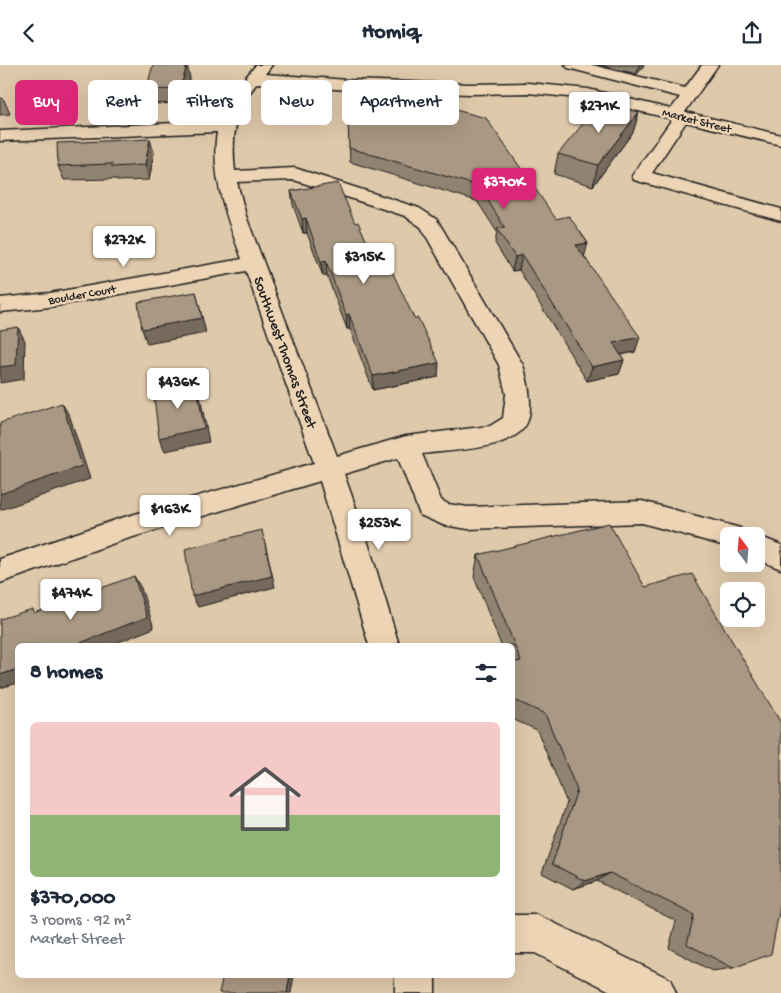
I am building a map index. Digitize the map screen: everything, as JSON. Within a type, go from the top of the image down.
[{"type":"street","points":[[573,65],[689,94]]},
{"type":"street","points":[[710,65],[689,94],[641,176],[781,215]]},
{"type":"street","name":"Market Street","points":[[259,72],[357,86],[470,89],[528,88],[588,94],[781,140]]},
{"type":"street","points":[[0,136],[226,125]]},
{"type":"street","name":"Southwest Thomas Street","points":[[226,125],[223,150],[226,177],[236,216],[330,469],[371,595],[383,643]]},
{"type":"street","points":[[0,571],[121,529],[406,446],[495,435],[514,423],[518,404],[518,387],[511,365],[429,223],[412,212],[295,174],[226,177]]},
{"type":"street","name":"Boulder Court","points":[[0,305],[50,300],[253,263]]},
{"type":"street","points":[[406,446],[430,507],[443,514],[468,518],[642,512],[720,533]]},
{"type":"street","points":[[765,551],[781,557]]},
{"type":"street","points":[[515,934],[537,934],[656,993]]},
{"type":"street","points":[[415,978],[415,993]]},
{"type":"building","points":[[153,65],[187,65],[183,80],[168,80],[168,89],[158,90],[158,80],[149,80]]},
{"type":"building","points":[[601,102],[639,112],[598,165],[558,154]]},
{"type":"building","points":[[459,111],[486,118],[556,219],[569,216],[588,243],[576,245],[640,337],[613,343],[624,360],[592,367],[522,255],[515,257],[497,229],[505,228],[479,186],[349,148],[348,125],[459,125]]},
{"type":"building","points":[[150,139],[145,165],[112,167],[112,164],[58,166],[57,143]]},
{"type":"building","points":[[338,183],[355,223],[358,222],[378,267],[389,265],[414,318],[418,318],[439,363],[373,376],[349,314],[346,315],[326,261],[321,262],[306,218],[302,219],[291,191]]},
{"type":"building","points":[[196,292],[202,318],[142,329],[138,302]]},
{"type":"building","points":[[18,327],[16,365],[0,367],[0,330]]},
{"type":"building","points":[[196,382],[204,428],[159,438],[153,390]]},
{"type":"building","points":[[62,403],[82,466],[0,494],[0,423]]},
{"type":"building","points":[[609,523],[645,587],[692,574],[720,621],[720,627],[724,627],[781,723],[781,901],[771,954],[733,968],[687,944],[694,915],[610,873],[585,881],[552,864],[577,790],[545,714],[515,700],[515,662],[521,661],[478,555]]},
{"type":"building","points":[[262,530],[272,576],[192,596],[185,549]]},
{"type":"building","points":[[134,576],[147,617],[80,643],[15,643],[15,670],[0,675],[0,619],[33,609],[34,613]]},
{"type":"building","points":[[222,978],[290,978],[287,993],[219,993]]}]
